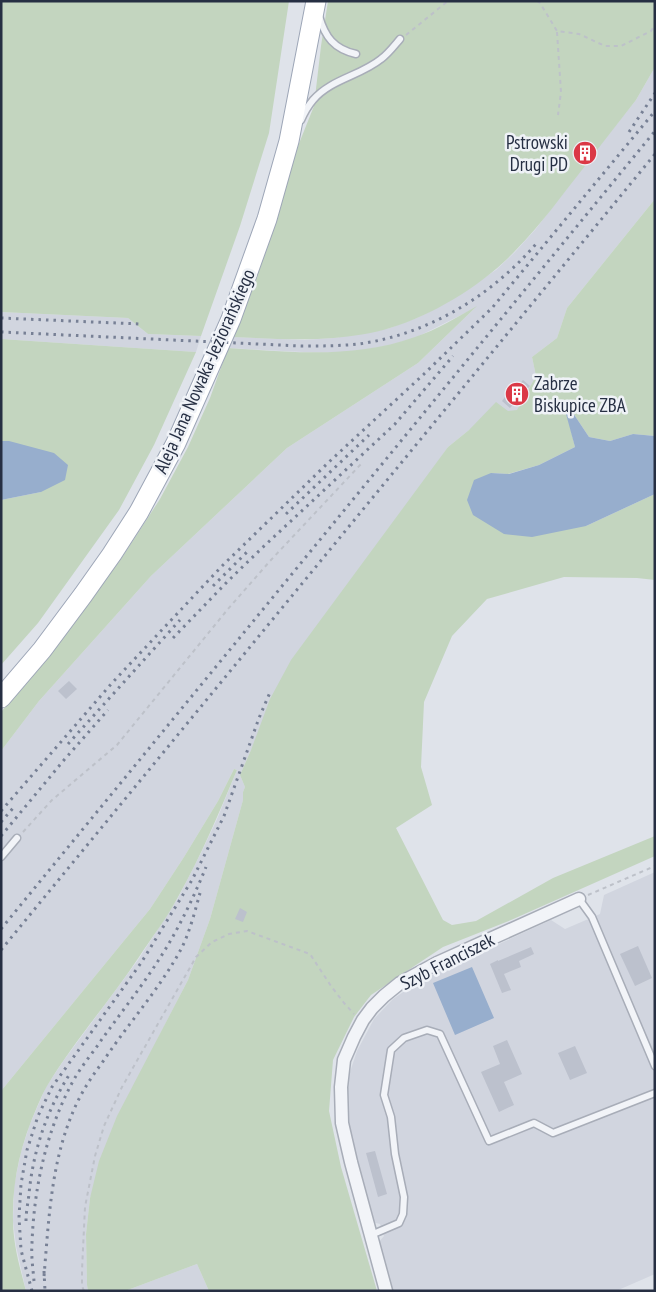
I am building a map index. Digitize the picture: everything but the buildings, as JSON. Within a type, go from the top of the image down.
[{"type":"main road","name":"Aleja Jana Nowaka-Jeziorańskiego","points":[[1,698],[42,650],[84,596],[139,512],[176,443],[231,319],[267,219],[289,141],[313,3]]},
{"type":"main road","name":"Aleja Jana Nowaka-Jeziorańskiego","points":[[1,682],[33,645],[75,590],[130,506],[166,439],[221,317],[258,212],[313,3]]},
{"type":"street","name":"Szyb Franciszek","points":[[386,1291],[342,1123],[341,1087],[344,1060],[364,1020],[384,996],[400,983],[437,963],[578,899]]},
{"type":"lane","points":[[313,3],[325,33],[329,38],[343,50],[356,54]]},
{"type":"lane","points":[[289,141],[313,99],[332,85],[382,59],[400,39]]},
{"type":"lane","points":[[1,858],[17,838]]},
{"type":"lane","points":[[578,899],[592,917],[655,1066]]},
{"type":"lane","points":[[371,1235],[399,1223],[403,1214],[404,1197],[390,1117],[384,1095],[392,1050],[404,1038],[427,1030],[440,1034],[488,1141],[534,1123],[553,1133],[655,1093]]},
{"type":"path","points":[[400,39],[448,1]]},
{"type":"path","points":[[537,1],[557,31],[561,92],[558,114]]},
{"type":"path","points":[[557,31],[579,34],[605,46],[621,46],[651,31],[655,25]]},
{"type":"path","points":[[17,838],[52,800],[118,745],[228,609],[270,561],[362,463]]},
{"type":"path","points":[[578,899],[655,866]]},
{"type":"path","points":[[84,1291],[82,1286],[82,1270],[85,1207],[95,1156],[104,1126],[122,1086],[196,957],[212,942],[229,934],[247,930],[310,954],[344,1003],[353,1013],[364,1020]]},
{"type":"shaded area","points":[[655,67],[655,199],[567,308],[557,338],[532,357],[536,376],[517,411],[508,411],[469,430],[448,447],[251,750],[240,775],[245,787],[243,800],[210,919],[188,980],[158,1038],[90,1198],[86,1234],[88,1291],[26,1291],[16,1246],[13,1221],[14,1186],[21,1152],[30,1124],[46,1087],[138,960],[178,898],[217,819],[237,770],[234,769],[218,801],[150,909],[1,1091],[1,751],[39,701],[151,576],[287,448],[418,363],[475,308],[417,337],[391,345],[363,350],[337,353],[228,348],[231,337],[305,340],[334,338],[390,328],[419,317],[444,304],[496,270],[535,230],[584,166],[573,157],[585,142],[596,150],[636,100]]},
{"type":"shaded area","points":[[1,312],[128,318],[148,334],[201,336],[196,352],[1,339]]},
{"type":"shaded area","points":[[655,872],[655,1274],[616,1291],[392,1291],[378,1243],[384,1236],[380,1224],[372,1222],[347,1123],[346,1084],[357,1051],[374,1019],[393,999],[421,980],[551,920],[565,929],[600,914],[604,895]]},
{"type":"shaded area","points":[[197,1264],[209,1291],[125,1291]]},
{"type":"green space","points":[[1,1],[289,1],[269,133],[240,226],[201,336],[148,334],[128,318],[1,312]]},
{"type":"green space","points":[[328,1],[655,1],[655,67],[636,100],[597,150],[585,142],[574,157],[585,166],[534,231],[488,275],[457,297],[406,322],[369,333],[334,338],[308,339],[231,337],[267,249],[284,181],[314,106]]},
{"type":"green space","points":[[655,199],[655,436],[633,434],[610,441],[589,437],[571,410],[567,414],[575,447],[539,465],[508,474],[491,473],[586,526],[655,494],[655,580],[564,577],[487,599],[452,636],[424,702],[421,767],[432,805],[396,828],[443,920],[452,925],[476,921],[553,878],[655,836],[655,856],[511,920],[443,947],[371,995],[354,1017],[333,1060],[329,1111],[341,1167],[377,1291],[209,1291],[197,1264],[125,1291],[88,1291],[86,1234],[90,1198],[99,1161],[117,1116],[188,980],[210,919],[243,800],[245,787],[240,775],[270,699],[291,660],[448,447],[469,430],[496,402],[508,411],[517,410],[536,376],[532,357],[557,338],[567,308]]},
{"type":"green space","points":[[477,306],[418,363],[287,448],[151,576],[39,701],[1,751],[1,712],[63,638],[123,556],[160,499],[188,447],[210,398],[228,348],[299,352],[369,349],[423,334]]},
{"type":"green space","points":[[1,339],[196,352],[154,445],[119,510],[38,623],[1,665],[1,500],[41,492],[9,441],[1,441]]},
{"type":"green space","points":[[234,769],[237,770],[216,818],[174,905],[128,973],[69,1053],[40,1099],[22,1148],[14,1191],[14,1238],[26,1291],[1,1291],[1,1091],[150,909],[218,801]]},
{"type":"water","points":[[571,410],[589,437],[610,441],[633,434],[655,436],[655,494],[586,526],[532,537],[504,534],[473,515],[467,500],[474,480],[491,473],[509,474],[539,465],[575,447],[566,414]]},
{"type":"water","points":[[1,441],[9,441],[54,453],[68,465],[65,480],[41,492],[1,500]]},
{"type":"water","points":[[472,967],[494,1018],[455,1035],[433,983]]},
{"type":"railway","points":[[629,132],[655,93]]},
{"type":"railway","points":[[1,811],[112,683],[222,566],[492,308],[655,111]]},
{"type":"railway","points":[[1,929],[655,131]]},
{"type":"railway","points":[[1,950],[655,154]]},
{"type":"railway","points":[[1,332],[301,346],[359,344],[385,339],[410,331],[434,322],[457,310],[499,280],[536,244]]},
{"type":"railway","points":[[1,318],[140,324]]},
{"type":"railway","points":[[173,638],[262,548],[395,424],[453,356]]},
{"type":"railway","points":[[286,514],[369,435]]},
{"type":"railway","points":[[213,586],[247,552]]},
{"type":"railway","points":[[68,744],[180,620]]},
{"type":"railway","points":[[32,1291],[21,1250],[19,1217],[21,1184],[27,1150],[38,1116],[52,1087],[141,963],[192,880],[224,816],[271,690]]},
{"type":"railway","points":[[1,836],[108,710]]},
{"type":"railway","points":[[1,822],[14,807]]},
{"type":"railway","points":[[34,1281],[32,1248],[35,1202],[43,1161],[55,1121],[72,1083],[82,1067],[165,950],[196,891],[206,867]]},
{"type":"railway","points":[[44,1276],[52,1189],[61,1146],[68,1125],[79,1099],[91,1078],[162,980],[180,951],[189,930],[200,893]]},
{"type":"railway","points":[[26,1221],[31,1178],[42,1131],[62,1086],[71,1072]]},
{"type":"railway","points":[[44,1271],[45,1291]]},
{"type":"place","name":"Pstrowski Drugi PD","points":[[585,153]]},
{"type":"place","name":"Zabrze Biskupice ZBA","points":[[517,394]]}]
